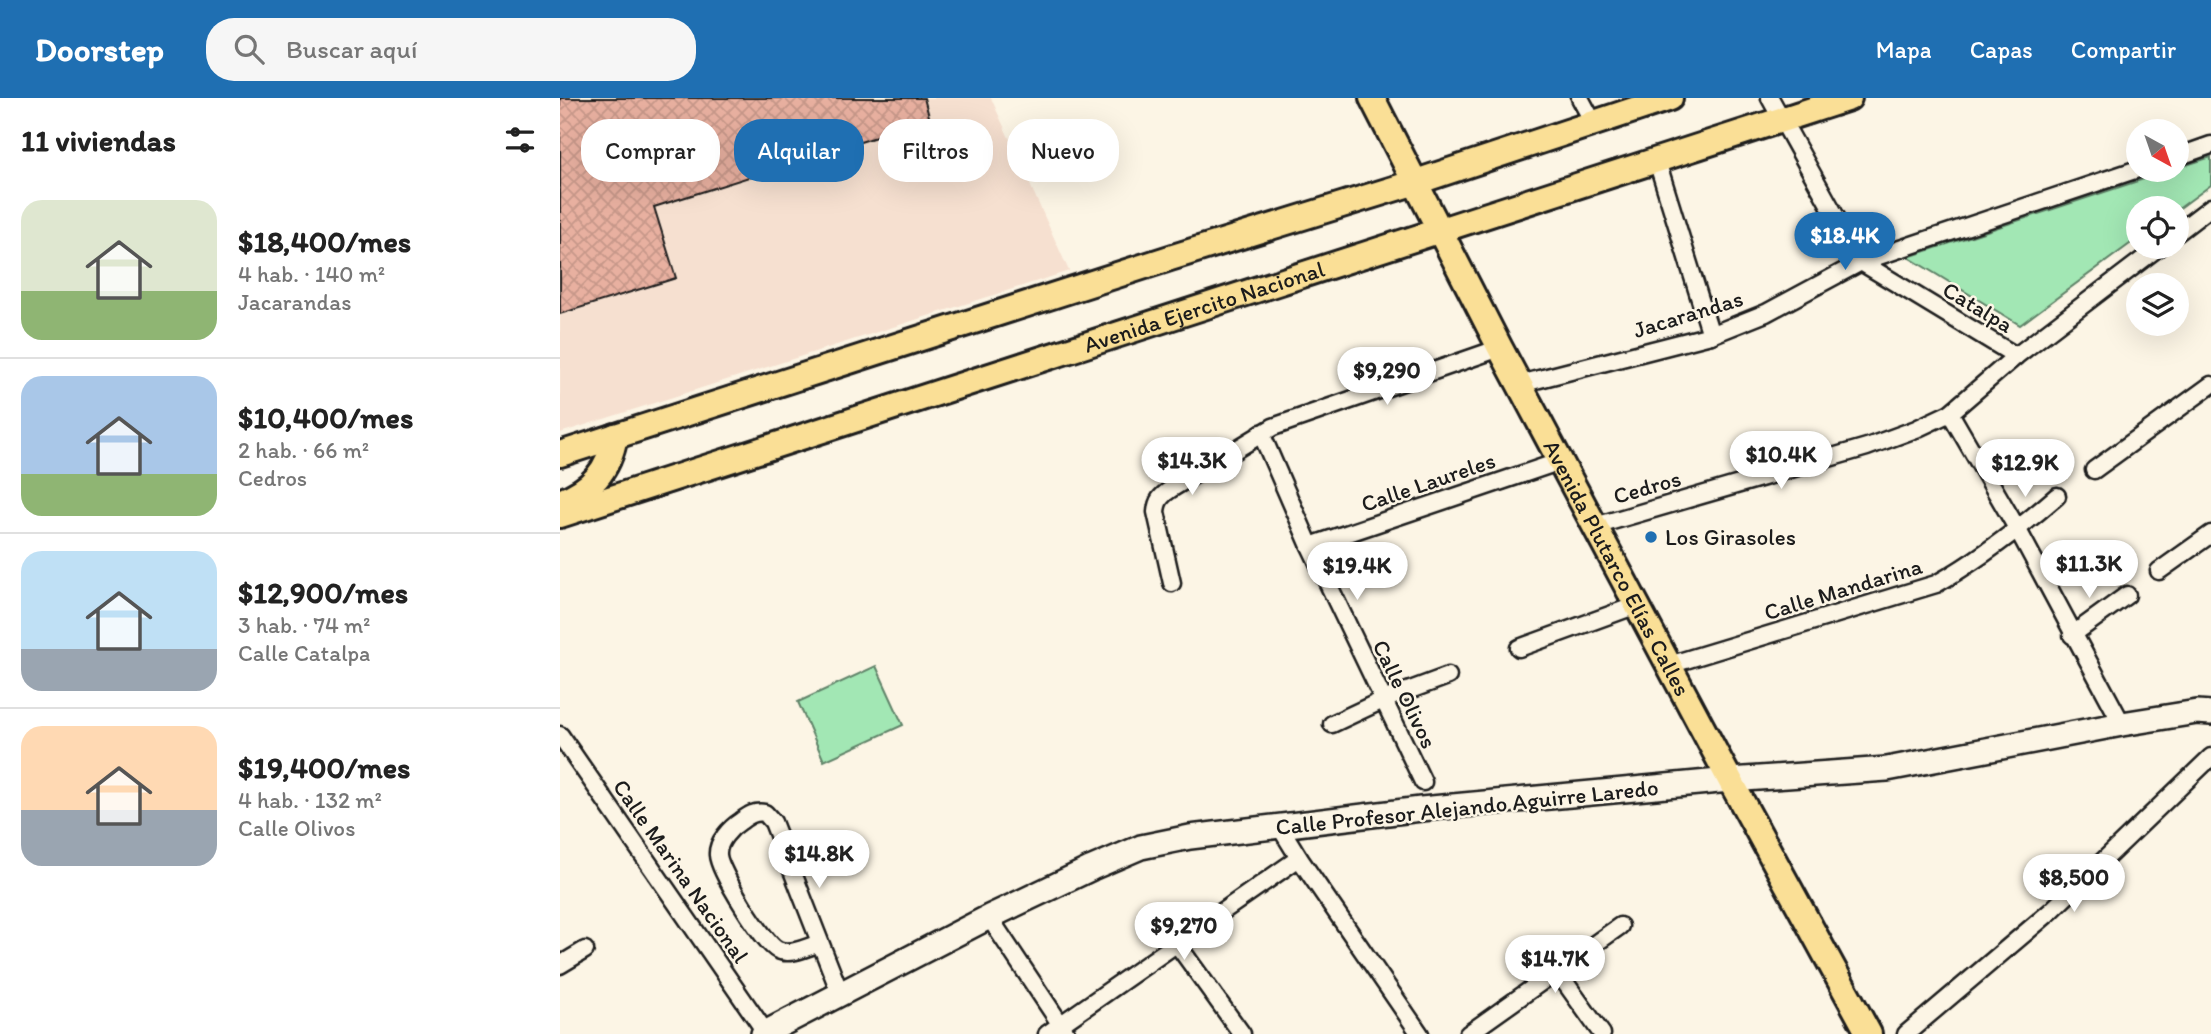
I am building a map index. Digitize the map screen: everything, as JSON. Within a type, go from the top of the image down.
[{"type":"main road","name":"Avenida Plutarco Elías Calles","points":[[1372,98],[1500,348],[1869,1034]]},
{"type":"main road","points":[[560,454],[1416,182],[1670,98]]},
{"type":"main road","name":"Avenida Ejercito Nacional","points":[[560,515],[1849,98]]},
{"type":"main road","points":[[560,502],[585,491],[597,479],[610,456],[615,436]]},
{"type":"street","points":[[1580,98],[1593,122]]},
{"type":"street","name":"Catalpa","points":[[1770,98],[1861,262],[2016,356]]},
{"type":"street","points":[[2189,153],[2211,145]]},
{"type":"street","points":[[1657,161],[1711,335]]},
{"type":"street","name":"Jacarandas","points":[[1520,384],[1711,335],[1766,313],[1861,262],[2126,173]]},
{"type":"street","points":[[2189,224],[2211,207]]},
{"type":"street","name":"Cedros","points":[[1595,526],[1867,447],[1950,413],[2016,356],[2143,259]]},
{"type":"street","points":[[1172,583],[1156,512],[1156,503],[1160,496],[1261,433],[1500,348]]},
{"type":"street","points":[[2094,470],[2211,385]]},
{"type":"street","points":[[1950,413],[2018,530],[2122,724]]},
{"type":"street","name":"Calle Olivos","points":[[1261,433],[1310,546],[1423,782]]},
{"type":"street","name":"Calle Laureles","points":[[1310,546],[1561,461]]},
{"type":"street","name":"Calle Mandarina","points":[[1669,665],[1936,584],[1964,569],[2018,530],[2057,495]]},
{"type":"street","points":[[2159,571],[2211,534]]},
{"type":"street","points":[[2073,635],[2127,595]]},
{"type":"street","points":[[1519,648],[1637,605]]},
{"type":"street","points":[[1332,724],[1383,700],[1448,676]]},
{"type":"street","name":"Calle Profesor Alejando Aguirre Laredo","points":[[764,1033],[989,917],[1141,847],[1190,836],[1421,809],[1730,780],[1887,769],[2206,709]]},
{"type":"street","name":"Calle Marina Nacional","points":[[562,742],[764,1033]]},
{"type":"street","points":[[1906,1034],[2051,911],[2211,757]]},
{"type":"street","points":[[820,943],[790,952],[779,951],[770,944],[742,904],[723,869],[718,856],[720,843],[736,824],[752,813],[765,813],[773,821],[820,943],[839,993]]},
{"type":"street","points":[[1280,827],[1298,858],[1420,1034]]},
{"type":"street","points":[[989,917],[1058,1031],[1298,858]]},
{"type":"street","points":[[1468,1034],[1620,926]]},
{"type":"street","points":[[1177,944],[1242,1034]]},
{"type":"street","points":[[560,965],[585,950]]},
{"type":"street","points":[[1557,971],[1602,1034]]},
{"type":"shaded area","points":[[560,98],[991,98],[1007,133],[1007,182],[1029,182],[1069,271],[560,433]]},
{"type":"green space","points":[[2211,157],[2211,185],[2189,201],[2189,196],[2126,196],[2126,247],[2020,325],[1908,257],[2135,182],[2189,182],[2189,164]]},
{"type":"green space","points":[[876,666],[903,725],[824,761],[798,702]]},
{"type":"building","points":[[560,98],[924,98],[930,119],[878,119],[878,136],[864,141],[864,119],[734,119],[734,182],[654,207],[676,278],[560,314]]},
{"type":"place","name":"Los Girasoles","points":[[1651,537]]}]
